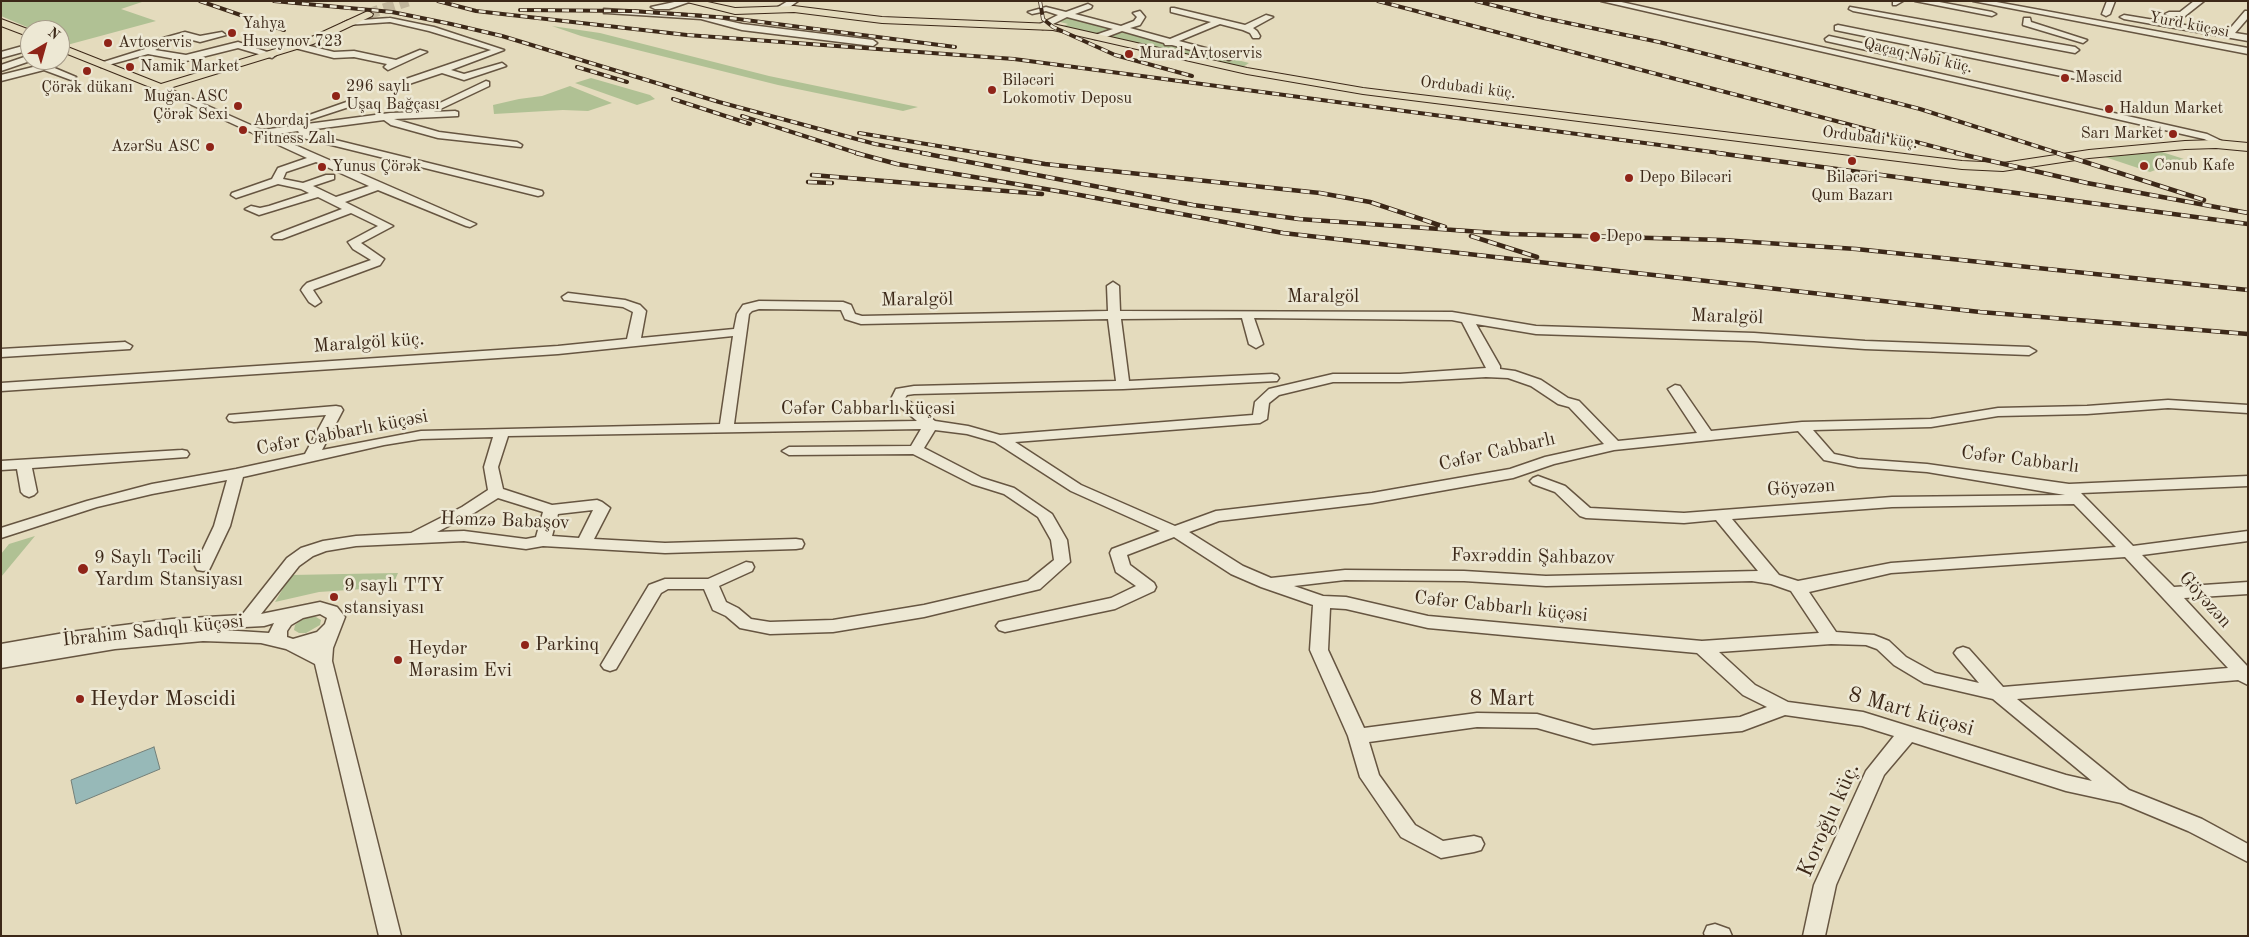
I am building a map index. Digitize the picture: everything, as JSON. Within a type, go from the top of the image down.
[{"type":"main road","name":"Ordubadi küç.","points":[[688,1],[706,3],[724,10],[808,10],[882,20],[1043,26],[1247,71],[1396,96],[1962,165],[2003,167],[2111,152],[2185,145],[2223,144],[2248,147]]},
{"type":"main road","points":[[70,52],[160,88],[298,46],[368,14]]},
{"type":"main road","points":[[1,22],[20,30]]},
{"type":"street","points":[[616,2],[666,7],[688,1]]},
{"type":"street","points":[[781,9],[794,1]]},
{"type":"street","points":[[1025,1],[1034,18],[1030,25]]},
{"type":"street","name":"Qaçaq Nəbi küç.","points":[[1605,1],[2207,137],[2223,144]]},
{"type":"street","points":[[1919,1],[1947,10],[2003,16]]},
{"type":"street","name":"Yurd küçəsi","points":[[1977,1],[2248,51]]},
{"type":"street","points":[[2029,1],[2046,4]]},
{"type":"street","points":[[2112,1],[2102,14],[2248,38]]},
{"type":"street","points":[[2165,24],[2169,11],[2182,14],[2200,1]]},
{"type":"street","points":[[1043,26],[1088,6]]},
{"type":"street","points":[[1032,12],[1046,9],[1229,57]]},
{"type":"street","points":[[708,21],[724,10]]},
{"type":"street","points":[[1174,10],[1246,28],[1253,31],[1256,36]]},
{"type":"street","points":[[607,11],[708,21],[749,28],[873,43]]},
{"type":"street","points":[[1821,49],[1850,12]]},
{"type":"street","points":[[1850,12],[2004,35],[2075,50]]},
{"type":"street","points":[[1850,12],[2076,76]]},
{"type":"street","points":[[1098,37],[1140,21],[1141,17],[1137,13]]},
{"type":"street","points":[[2229,35],[2248,13]]},
{"type":"street","points":[[1246,28],[1269,17]]},
{"type":"street","points":[[2073,27],[2023,19],[2026,23],[2083,40]]},
{"type":"street","points":[[347,23],[364,24],[387,20],[442,33],[500,50],[406,82]]},
{"type":"street","points":[[1153,50],[1220,21]]},
{"type":"street","points":[[426,39],[442,33]]},
{"type":"street","points":[[101,64],[148,51],[159,42],[185,35],[208,38],[222,35]]},
{"type":"street","points":[[208,38],[231,46]]},
{"type":"street","points":[[1829,39],[1907,56]]},
{"type":"street","points":[[148,51],[182,58],[231,46],[241,46],[272,55]]},
{"type":"street","points":[[298,46],[334,55],[354,54],[395,63]]},
{"type":"street","points":[[1,54],[20,49]]},
{"type":"street","points":[[380,70],[423,52]]},
{"type":"street","points":[[209,62],[240,56],[259,59]]},
{"type":"street","points":[[1,68],[6,62],[20,60]]},
{"type":"street","points":[[442,70],[464,77],[502,66]]},
{"type":"street","points":[[1,78],[45,67],[71,77]]},
{"type":"street","points":[[423,114],[486,84]]},
{"type":"street","points":[[160,88],[264,133],[378,186],[470,224]]},
{"type":"street","points":[[264,133],[355,102]]},
{"type":"street","points":[[390,116],[404,109]]},
{"type":"street","points":[[264,133],[300,126],[390,116],[455,114]]},
{"type":"street","points":[[390,116],[388,119],[394,123],[448,136],[517,145]]},
{"type":"street","points":[[300,126],[307,136],[538,193]]},
{"type":"street","points":[[448,136],[466,126]]},
{"type":"street","points":[[277,181],[278,175],[282,170],[317,158]]},
{"type":"street","points":[[304,186],[330,177]]},
{"type":"street","points":[[236,194],[277,181],[304,186],[387,226],[354,242],[357,247],[378,259],[367,266],[311,286],[307,290],[315,302]]},
{"type":"street","points":[[336,201],[378,186]]},
{"type":"street","points":[[251,209],[259,212],[272,209],[318,193]]},
{"type":"street","points":[[278,238],[352,208]]},
{"type":"street","points":[[1113,286],[1114,315],[1123,385]]},
{"type":"street","points":[[568,297],[625,304],[636,308],[640,312],[633,343]]},
{"type":"street","name":"Maralgöl","points":[[726,429],[742,314],[747,308],[759,305],[843,306],[848,308],[848,316],[861,320],[1114,315],[1452,316],[1536,330],[1754,337],[1865,346],[1916,346],[2029,351]]},
{"type":"street","points":[[1247,315],[1256,344]]},
{"type":"street","points":[[1468,319],[1492,366],[1493,372],[1488,373]]},
{"type":"street","name":"Maralgöl küç.","points":[[1,387],[558,350],[739,332]]},
{"type":"street","points":[[1,353],[125,346]]},
{"type":"street","points":[[1000,439],[1120,432],[1260,420],[1262,402],[1274,392],[1294,386],[1333,378],[1400,378],[1488,373],[1510,374],[1536,383],[1563,401],[1574,404],[1614,446]]},
{"type":"street","points":[[916,450],[931,425],[898,399],[902,392],[914,390],[1123,385],[1272,378]]},
{"type":"street","points":[[1675,389],[1706,435]]},
{"type":"street","name":"Cəfər Cabbarlı","points":[[1005,626],[1115,603],[1148,587],[1122,568],[1118,553],[1216,516],[1372,498],[1512,473],[1550,460],[1614,446],[1802,426],[1931,423],[1998,412],[2087,410],[2168,404],[2248,409]]},
{"type":"street","points":[[234,418],[336,410],[310,459]]},
{"type":"street","name":"Cəfər Cabbarlı küçəsi","points":[[1,533],[135,493],[310,459],[384,441],[421,436],[502,432],[931,425],[968,430],[1000,439],[1076,488],[1188,538],[1237,570],[1267,584],[1322,602],[1346,603],[1428,622],[1702,647]]},
{"type":"street","name":"Cəfər Cabbarlı","points":[[1802,426],[1829,457],[1858,464],[1926,468],[2073,494],[2248,481]]},
{"type":"street","points":[[496,492],[491,467],[502,432]]},
{"type":"street","points":[[710,584],[719,606],[732,612],[746,624],[770,628],[833,626],[924,611],[1034,585],[1062,562],[1059,540],[1044,514],[1009,491],[976,481],[916,450],[789,452]]},
{"type":"street","points":[[1,466],[182,454]]},
{"type":"street","points":[[24,464],[29,492]]},
{"type":"street","points":[[203,566],[222,526],[236,474]]},
{"type":"street","name":"Göyəzən","points":[[1538,481],[1560,489],[1586,513],[1684,518],[1892,502],[2073,494],[2131,551],[2246,675]]},
{"type":"street","points":[[496,492],[551,510],[597,505],[602,508],[584,543]]},
{"type":"street","points":[[411,539],[468,510],[496,492]]},
{"type":"street","points":[[543,541],[551,510]]},
{"type":"street","points":[[1720,515],[1774,580]]},
{"type":"street","name":"Həmzə Babaşov","points":[[247,621],[293,562],[307,552],[323,546],[356,541],[464,536],[526,544],[543,541],[665,548],[796,544]]},
{"type":"street","name":"Göyəzən","points":[[1797,587],[1891,568],[2131,551],[2248,536]]},
{"type":"street","points":[[610,665],[655,589],[665,584],[710,584],[746,566]]},
{"type":"street","points":[[1345,575],[1346,603]]},
{"type":"street","name":"Fəxrəddin Şahbazov","points":[[1267,584],[1345,575],[1464,576],[1546,581],[1752,576],[1797,587]]},
{"type":"street","points":[[1702,647],[1831,638],[1797,587]]},
{"type":"street","points":[[2170,593],[2248,588]]},
{"type":"street","points":[[1322,602],[1319,650],[1358,736],[1370,777],[1408,831],[1441,850],[1474,844]]},
{"type":"street","name":"İbrahim Sadıqlı küçəsi","points":[[1,650],[70,638],[172,625],[271,618],[320,608],[331,611],[336,618],[333,627]]},
{"type":"street","points":[[305,610],[291,617],[280,626],[277,635],[284,643],[312,654],[323,662]]},
{"type":"street","points":[[1,662],[115,643],[203,635],[246,636],[300,644],[316,640],[333,627]]},
{"type":"street","points":[[333,627],[324,648],[323,662],[390,936]]},
{"type":"street","name":"8 Mart küçəsi","points":[[1831,638],[1868,639],[1883,645],[1900,661],[1930,678],[1999,694],[2114,683],[2246,675]]},
{"type":"street","name":"8 Mart küçəsi","points":[[1702,647],[1749,690],[1784,708],[1863,718],[1908,734],[2066,783],[2124,796],[2195,825],[2248,854]]},
{"type":"street","name":"8 Mart küçəsi","points":[[1963,653],[1999,694],[2124,796]]},
{"type":"street","name":"8 Mart","points":[[1358,736],[1477,720],[1537,721],[1593,737],[1742,724],[1784,708]]},
{"type":"street","name":"Koroğlu küç.","points":[[1814,936],[1825,885],[1876,771],[1908,734]]},
{"type":"green space","points":[[1,1],[145,1],[121,9],[156,21],[70,44],[70,20],[20,20],[20,24],[1,16]]},
{"type":"green space","points":[[1047,12],[1249,63],[1243,67],[1063,26],[1068,24],[1056,21],[1061,18]]},
{"type":"green space","points":[[552,26],[600,33],[769,76],[918,107],[903,111],[778,85],[581,36]]},
{"type":"green space","points":[[591,78],[650,95],[655,99],[637,105],[575,83]]},
{"type":"green space","points":[[570,86],[612,103],[588,111],[563,110],[494,114],[493,105],[542,96]]},
{"type":"green space","points":[[2162,152],[2184,159],[2150,172],[2105,157]]},
{"type":"green space","points":[[35,536],[1,577],[1,554],[9,544]]},
{"type":"green space","points":[[398,573],[392,587],[319,592],[275,602],[291,575]]},
{"type":"green space","points":[[309,617],[316,617],[321,620],[320,625],[306,633],[299,633],[294,630],[295,625]]},
{"type":"water","points":[[154,747],[160,769],[76,804],[71,780]]},
{"type":"tunnel","points":[[368,14],[408,1]]},
{"type":"railway","points":[[200,1],[284,30]]},
{"type":"railway","points":[[274,1],[392,12],[451,24],[502,36],[719,102],[875,144],[929,154]]},
{"type":"railway","points":[[438,1],[476,11],[687,35],[1014,59],[1727,154]]},
{"type":"railway","points":[[1040,1],[1043,19],[1053,27],[1115,55],[1192,76]]},
{"type":"railway","points":[[1378,1],[1962,154]]},
{"type":"railway","points":[[1476,1],[1544,18],[1659,42],[1920,109],[2061,154]]},
{"type":"railway","points":[[520,10],[632,11],[730,18],[955,47]]},
{"type":"railway","points":[[577,67],[627,82]]},
{"type":"railway","points":[[673,99],[750,124]]},
{"type":"railway","points":[[742,116],[860,154]]},
{"type":"railway","points":[[859,133],[987,154]]},
{"type":"railway","points":[[856,153],[897,164],[1069,193],[1283,233],[1980,312],[2248,334]]},
{"type":"railway","points":[[922,153],[1193,205],[1299,219],[1510,234],[1722,240],[1856,249],[2248,290]]},
{"type":"railway","points":[[979,153],[1045,164],[1320,193],[1370,202],[1445,227]]},
{"type":"railway","points":[[1717,153],[2248,224]]},
{"type":"railway","points":[[1956,153],[2087,183],[2248,213]]},
{"type":"railway","points":[[2057,153],[2204,200]]},
{"type":"railway","points":[[812,175],[1042,194]]},
{"type":"railway","points":[[808,182],[832,183]]},
{"type":"railway","points":[[1471,236],[1537,257]]},
{"type":"place","name":"Yahya Huseynov 723","points":[[232,33]]},
{"type":"place","name":"Avtoservis","points":[[108,43]]},
{"type":"place","name":"Murad Avtoservis","points":[[1129,54]]},
{"type":"place","name":"Namik Market","points":[[130,67]]},
{"type":"place","name":"Çörək dükanı","points":[[87,71]]},
{"type":"place","name":"Məscid","points":[[2065,78]]},
{"type":"place","name":"Biləcəri Lokomotiv Deposu","points":[[992,90]]},
{"type":"place","name":"296 saylı Uşaq Bağçası","points":[[336,96]]},
{"type":"place","name":"Muğan ASC Çörək Sexi","points":[[238,106]]},
{"type":"place","name":"Haldun Market","points":[[2109,109]]},
{"type":"place","name":"Abordaj Fitness Zalı","points":[[243,130]]},
{"type":"place","name":"Sarı Market","points":[[2173,134]]},
{"type":"place","name":"AzərSu ASC","points":[[210,147]]},
{"type":"place","name":"Biləcəri Qum Bazarı","points":[[1852,161]]},
{"type":"place","name":"Cənub Kafe","points":[[2144,166]]},
{"type":"place","name":"Yunus Çörək","points":[[322,167]]},
{"type":"place","name":"Depo Biləcəri","points":[[1629,178]]},
{"type":"place","name":"Depo","points":[[1595,237]]},
{"type":"place","name":"9 Saylı Təcili Yardım Stansiyası","points":[[83,569]]},
{"type":"place","name":"9 saylı TTY stansiyası","points":[[334,597]]},
{"type":"place","name":"Parkinq","points":[[525,645]]},
{"type":"place","name":"Heydər Mərasim Evi","points":[[398,660]]},
{"type":"place","name":"Heydər Məscidi","points":[[80,699]]}]
